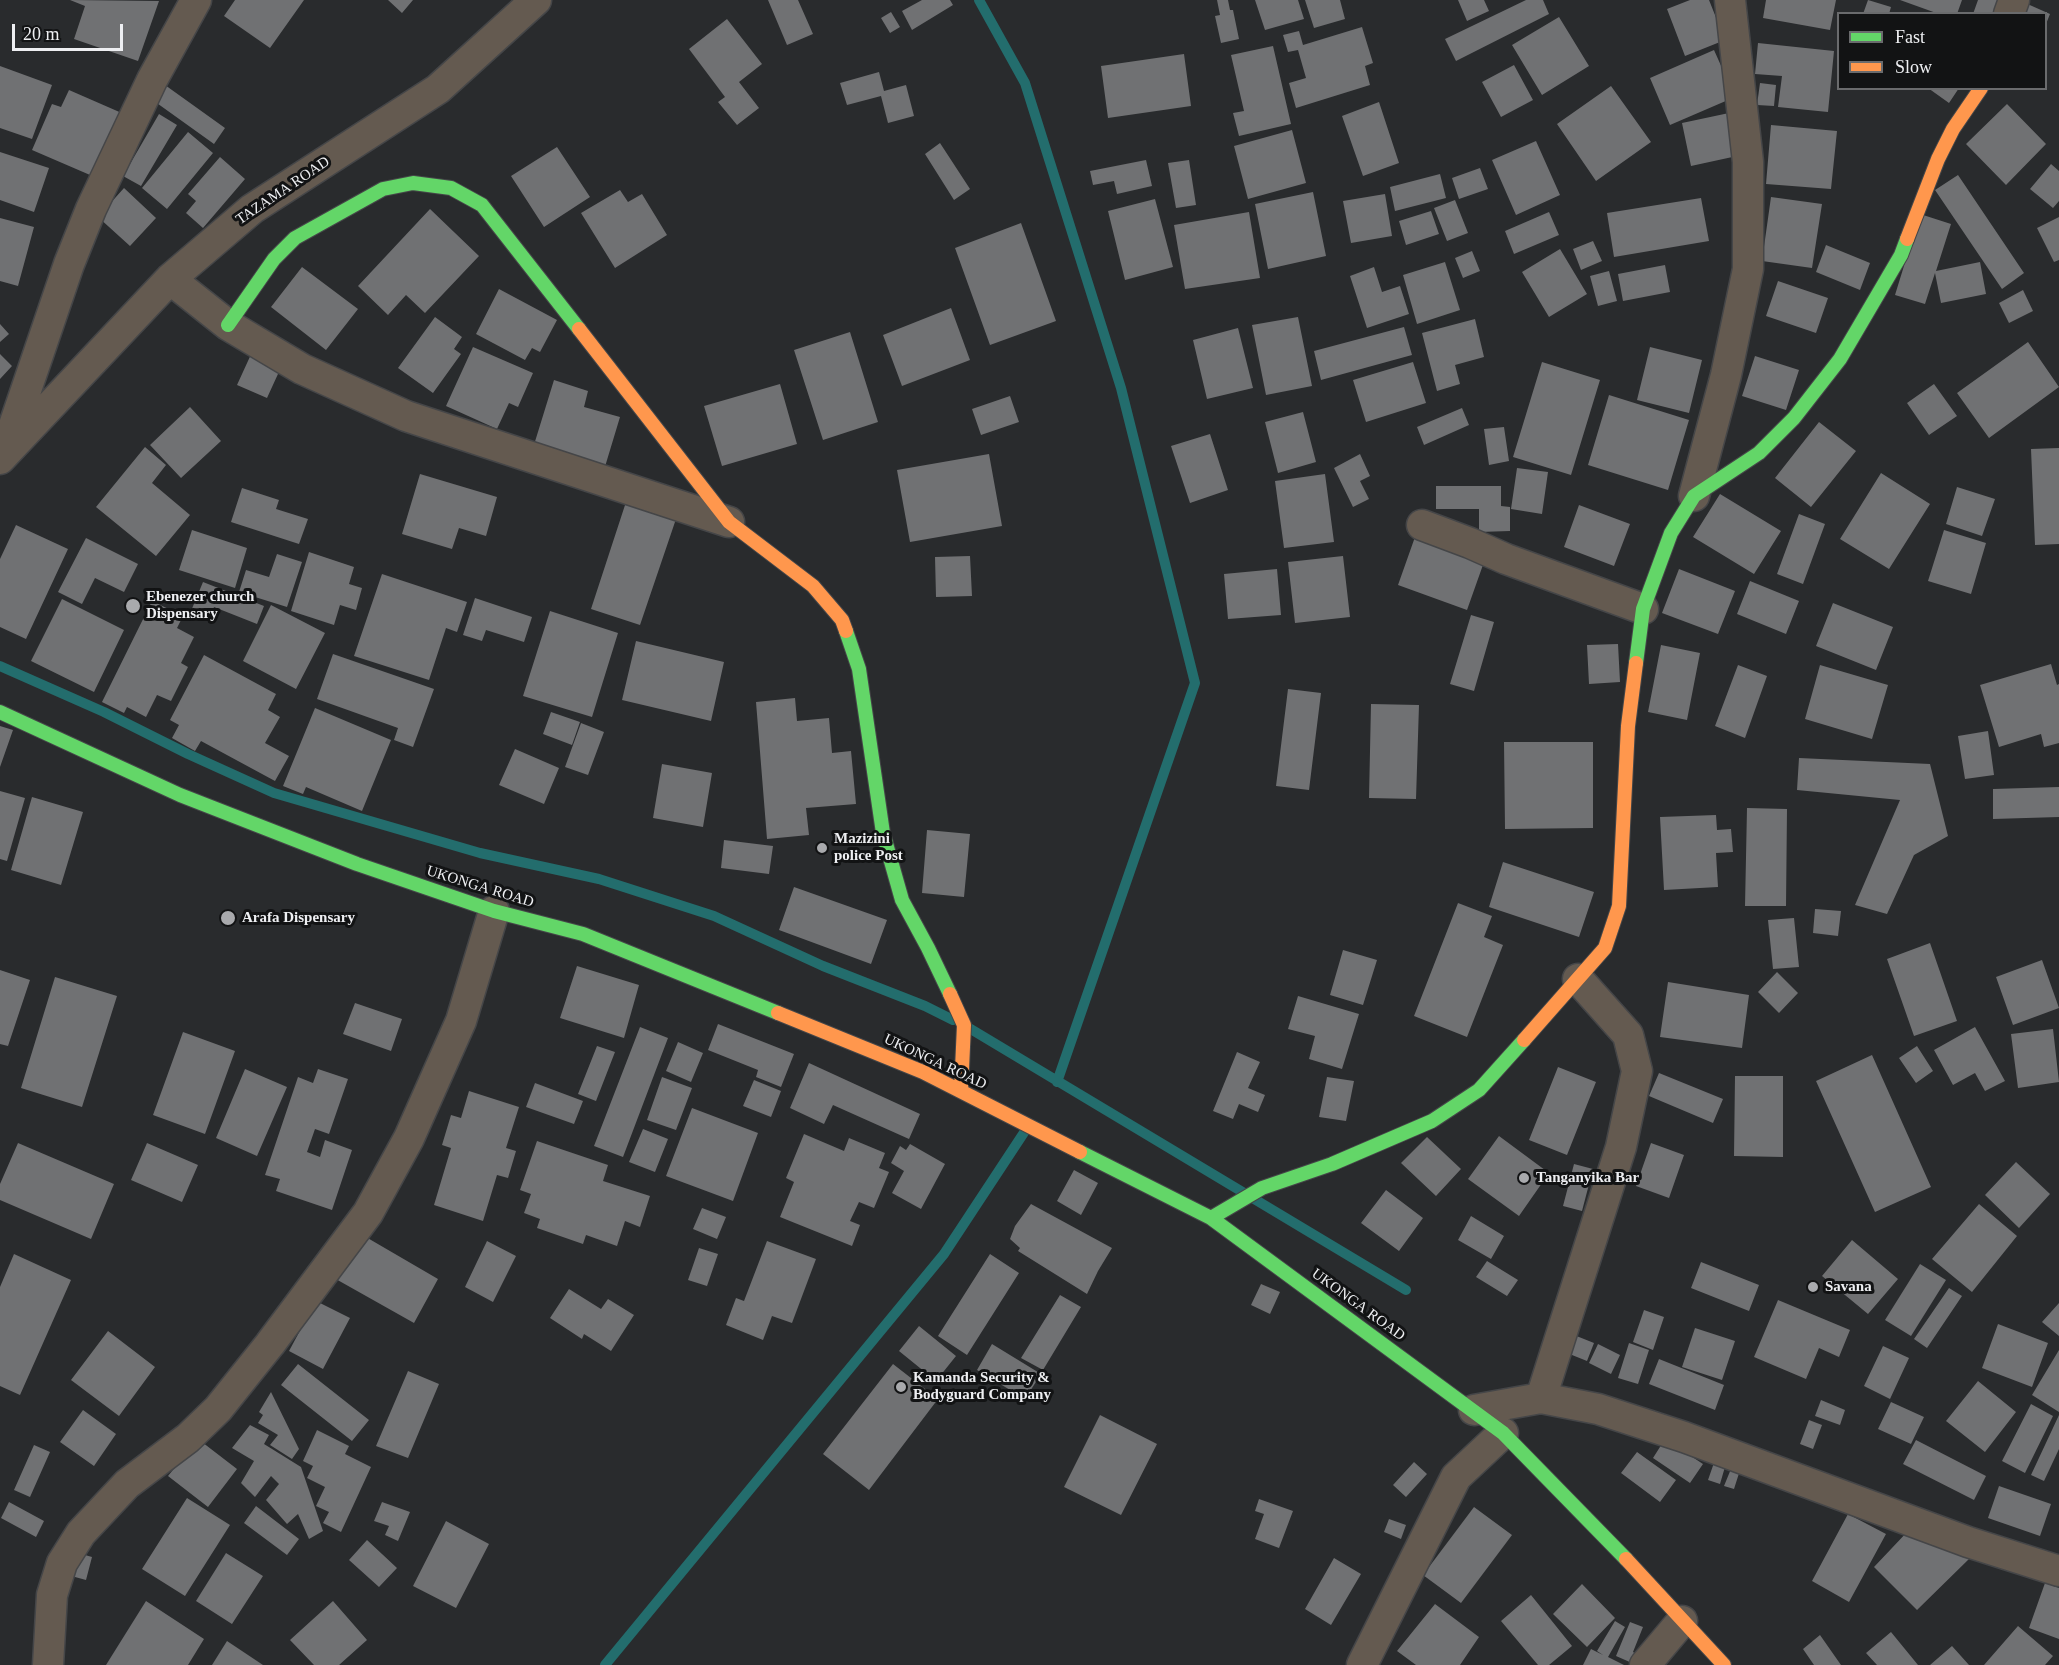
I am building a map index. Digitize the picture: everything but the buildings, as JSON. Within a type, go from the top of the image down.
[{"type":"street","points":[[2,456],[69,264],[91,209],[152,80],[196,0]]},
{"type":"street","name":"TAZAMA ROAD","points":[[2,456],[170,279],[252,209],[438,89],[536,0]]},
{"type":"street","points":[[1211,1218],[1262,1188],[1332,1164],[1432,1121],[1479,1090],[1605,948],[1618,906],[1628,726],[1643,609],[1671,533],[1694,496],[1731,352],[1748,270],[1748,162],[1730,0]]},
{"type":"street","points":[[1694,496],[1759,453],[1794,418],[1840,359],[1901,255],[1938,159],[1953,129],[1980,90]]},
{"type":"street","points":[[228,326],[274,260],[295,238],[383,189],[413,183],[451,188],[482,205],[729,522],[813,586],[842,620],[859,669],[883,833],[902,900],[928,948],[964,1025],[961,1091]]},
{"type":"street","points":[[170,279],[228,326],[302,369],[406,416],[729,522]]},
{"type":"street","points":[[1422,525],[1506,559],[1643,609]]},
{"type":"street","name":"UKONGA ROAD","points":[[0,712],[180,795],[357,864],[494,911],[583,934],[923,1072],[1211,1218],[1503,1433],[1604,1536],[1724,1665]]},
{"type":"street","points":[[48,1665],[52,1595],[62,1563],[81,1533],[127,1484],[188,1438],[218,1409],[368,1213],[409,1138],[461,1021],[494,911]]},
{"type":"street","points":[[1541,1398],[1621,1147],[1637,1071],[1628,1035],[1578,979]]},
{"type":"street","points":[[1474,1410],[1541,1398],[1598,1409],[1684,1437],[1968,1542],[2059,1571]]},
{"type":"street","points":[[1362,1665],[1456,1477],[1503,1433]]},
{"type":"street","points":[[1646,1665],[1682,1621]]},
{"type":"waterway","points":[[979,0],[1025,83],[1121,388],[1195,683],[1057,1082]]},
{"type":"waterway","points":[[0,666],[104,712],[274,793],[480,853],[599,879],[714,916],[823,966],[925,1006],[953,1020]]},
{"type":"waterway","points":[[969,1028],[1406,1290]]},
{"type":"waterway","points":[[605,1665],[944,1254],[1027,1128]]},
{"type":"traffic: fast","points":[[228,325],[274,259],[295,238],[383,189],[413,183],[451,188],[482,205],[579,329]]},
{"type":"traffic: fast","points":[[1636,663],[1643,609],[1671,533],[1694,496],[1759,453],[1794,418],[1840,359],[1901,255],[1907,239]]},
{"type":"traffic: fast","points":[[846,631],[859,669],[883,833],[902,900],[950,994]]},
{"type":"traffic: fast","points":[[0,712],[180,795],[357,864],[494,911],[583,934],[778,1013]]},
{"type":"traffic: fast","points":[[1211,1218],[1262,1188],[1332,1164],[1432,1121],[1479,1090],[1524,1040]]},
{"type":"traffic: fast","points":[[1080,1152],[1211,1218],[1503,1433],[1626,1559]]},
{"type":"traffic: slow","points":[[1907,239],[1938,159],[1953,129],[1980,90]]},
{"type":"traffic: slow","points":[[579,329],[729,522],[813,586],[842,620],[846,631]]},
{"type":"traffic: slow","points":[[1524,1040],[1605,948],[1619,906],[1628,726],[1636,663]]},
{"type":"traffic: slow","points":[[950,994],[964,1025],[961,1091]]},
{"type":"traffic: slow","points":[[778,1013],[923,1072],[1080,1152]]},
{"type":"traffic: slow","points":[[1626,1559],[1724,1665]]},
{"type":"place","name":"Ebenezer church Dispensary","points":[[133,606]]},
{"type":"place","name":"Mazizini police Post","points":[[822,848]]},
{"type":"place","name":"Arafa Dispensary","points":[[228,918]]},
{"type":"place","name":"Tanganyika Bar","points":[[1524,1178]]},
{"type":"place","name":"Savana","points":[[1813,1287]]},
{"type":"place","name":"Kamanda Security & Bodyguard Company","points":[[901,1387]]}]
